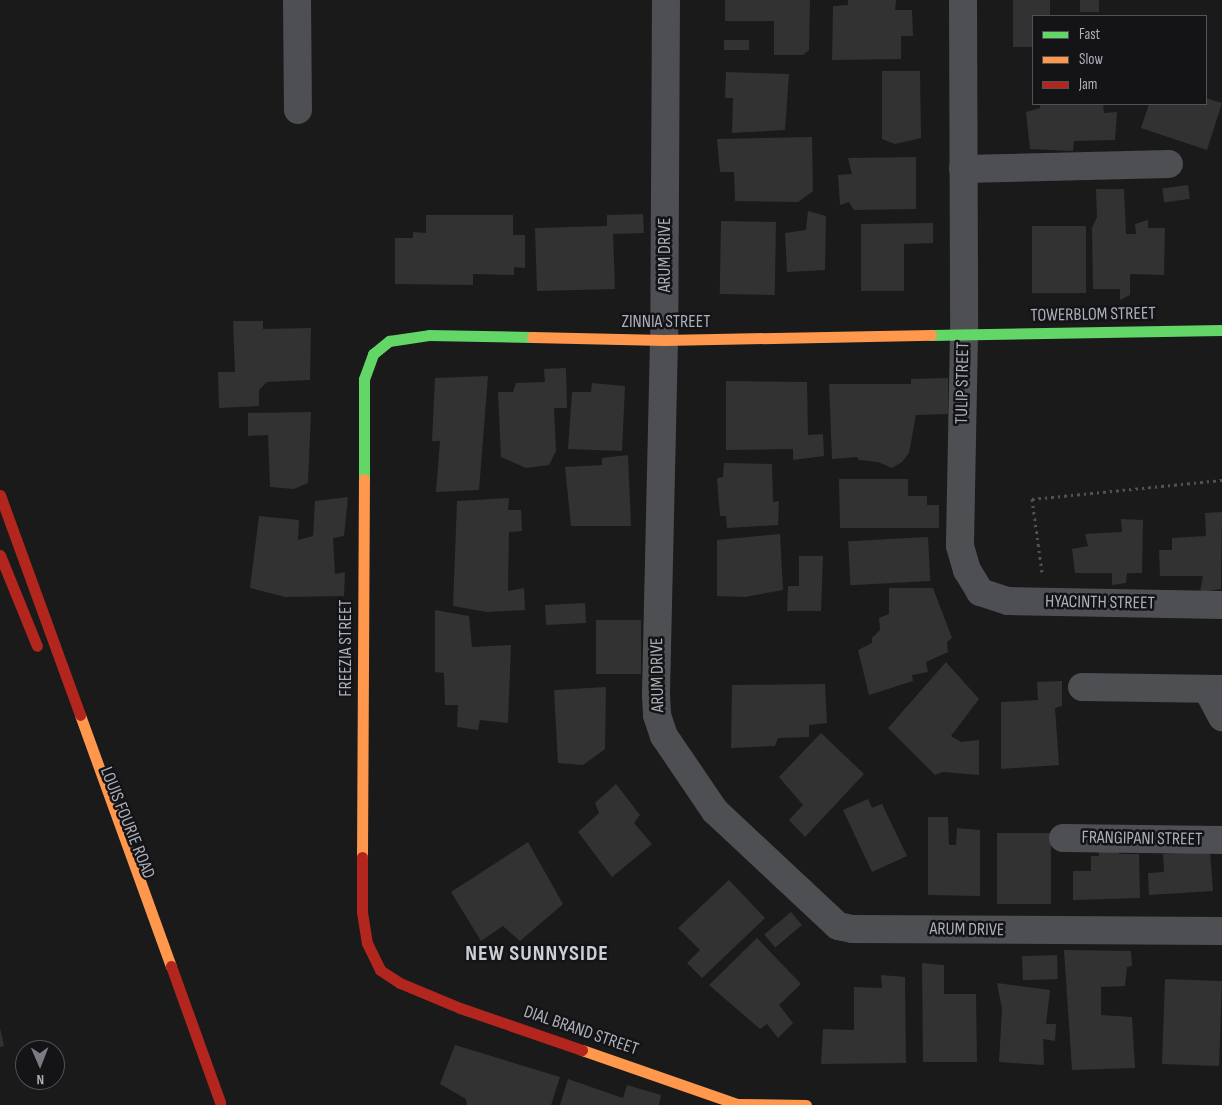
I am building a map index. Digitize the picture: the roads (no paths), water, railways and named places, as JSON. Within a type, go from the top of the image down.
[{"type":"street","points":[[297,0],[298,110]]},
{"type":"street","name":"ARUM DRIVE","points":[[666,0],[664,340],[657,715],[664,736],[715,811],[838,926],[852,928],[1222,931]]},
{"type":"street","name":"TULIP STREET","points":[[963,0],[964,335],[960,546],[967,570],[980,592]]},
{"type":"street","points":[[963,169],[1169,164]]},
{"type":"street","name":"TOWERBLOM STREET","points":[[964,335],[1222,330]]},
{"type":"street","name":"ZINNIA STREET","points":[[373,354],[388,341],[429,335],[664,340],[964,335]]},
{"type":"street","name":"FREEZIA STREET","points":[[367,943],[362,912],[364,379],[373,354]]},
{"type":"street","points":[[0,495],[221,1103]]},
{"type":"street","points":[[0,555],[41,657]]},
{"type":"street","name":"HYACINTH STREET","points":[[980,592],[1008,601],[1222,604]]},
{"type":"street","points":[[1082,687],[1214,689],[1222,718]]},
{"type":"street","name":"LOUIS FOURIE ROAD","points":[[82,759],[221,1103]]},
{"type":"street","name":"FRANGIPANI STREET","points":[[1063,838],[1222,840]]},
{"type":"street","name":"DIAL BRAND STREET","points":[[367,943],[380,970],[400,983],[460,1008],[737,1104],[806,1105]]},
{"type":"district","name":"NEW SUNNYSIDE","points":[[537,954]]}]
